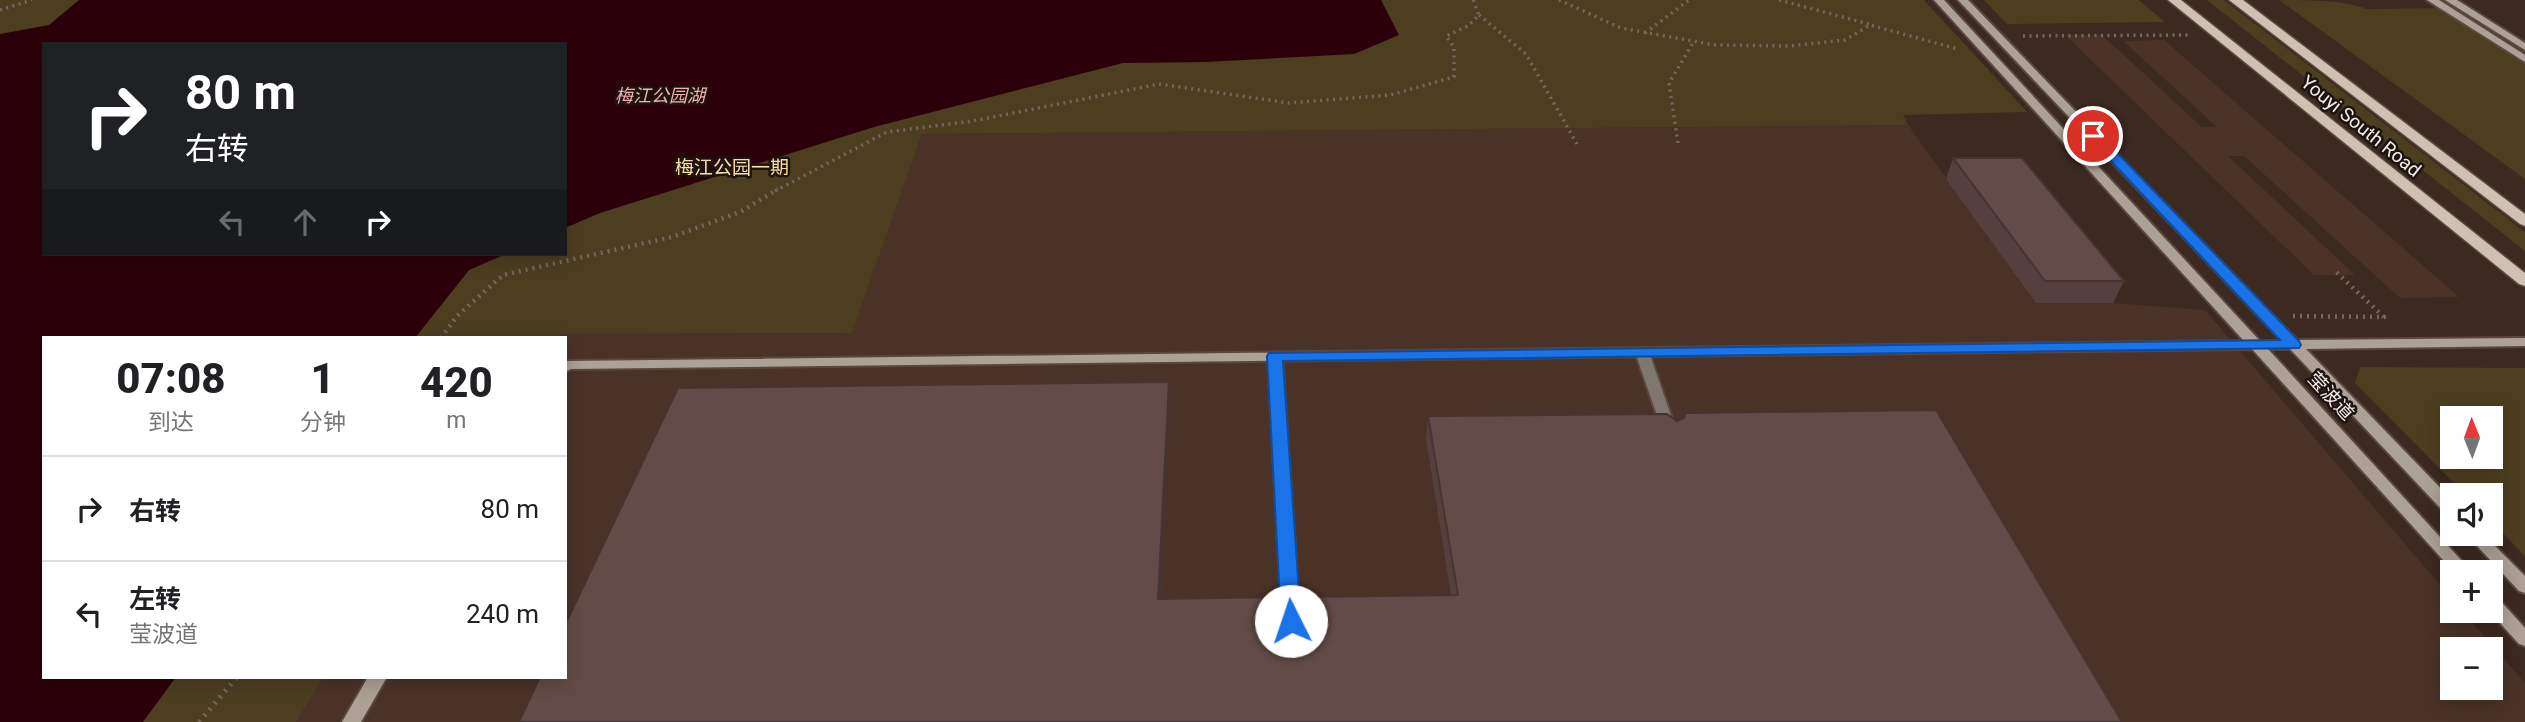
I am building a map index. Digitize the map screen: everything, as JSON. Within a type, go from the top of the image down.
[{"type":"main road","name":"Youyi South Road","points":[[2174,0],[2525,281]]},
{"type":"main road","name":"Youyi South Road","points":[[2235,0],[2525,221]]},
{"type":"street","name":"莹波道","points":[[1939,0],[2453,560]]},
{"type":"street","name":"莹波道","points":[[1964,0],[2440,498]]},
{"type":"street","points":[[2432,0],[2525,60]]},
{"type":"street","points":[[2450,0],[2525,47]]},
{"type":"street","points":[[567,365],[2525,342]]},
{"type":"street","points":[[1642,352],[1671,436]]},
{"type":"street","points":[[1275,356],[1291,621]]},
{"type":"street","points":[[2486,546],[2525,587]]},
{"type":"street","points":[[2503,615],[2525,639]]},
{"type":"street","points":[[351,722],[377,679]]},
{"type":"path","points":[[0,10],[32,0]]},
{"type":"path","points":[[1473,0],[1479,15],[1526,54],[1577,144]]},
{"type":"path","points":[[1559,0],[1621,29],[1693,43],[1789,46],[1845,40],[1870,24]]},
{"type":"path","points":[[1645,33],[1689,0]]},
{"type":"path","points":[[1779,0],[1992,58]]},
{"type":"path","points":[[442,336],[457,316],[503,275],[672,237],[740,212],[798,177],[887,132],[973,121],[1159,84],[1289,103],[1390,95],[1454,77],[1454,47],[1446,36],[1468,26],[1479,15]]},
{"type":"path","points":[[1998,36],[2217,35]]},
{"type":"path","points":[[1678,143],[1669,83],[1693,43]]},
{"type":"path","points":[[2266,316],[2384,317],[2333,269]]},
{"type":"path","points":[[199,722],[235,679]]},
{"type":"shaded area","points":[[2065,35],[2102,35],[2202,127],[2217,127],[2123,41],[2164,40],[2459,297],[2400,298],[2244,156],[2228,156],[2355,275],[2314,275]]},
{"type":"shaded area","points":[[1908,125],[2036,303],[2113,303],[2205,310],[2440,585],[2440,623],[2472,623],[2485,637],[2440,637],[2440,700],[2503,700],[2503,658],[2525,683],[2525,722],[296,722],[323,679],[567,679],[567,336],[559,336],[852,333],[922,134]]},
{"type":"green space","name":"梅江公园一期","points":[[0,0],[1924,0],[2027,112],[1903,115],[1908,125],[922,134],[852,333],[42,336],[42,679],[323,679],[296,722],[0,722]]},
{"type":"green space","points":[[1984,0],[2139,0],[2165,22],[2007,24]]},
{"type":"green space","points":[[2207,0],[2224,0],[2525,232],[2525,251]]},
{"type":"green space","points":[[2279,0],[2337,2],[2366,9],[2444,8],[2525,59],[2525,179]]},
{"type":"green space","points":[[2360,367],[2525,368],[2525,556],[2503,533],[2503,483],[2454,483],[2440,469],[2503,469],[2503,406],[2440,406],[2440,469],[2355,383]]},
{"type":"water","name":"梅江公园湖","points":[[79,0],[1381,0],[1399,35],[1354,54],[1206,62],[1123,63],[874,127],[600,213],[567,227],[567,42],[42,42],[42,256],[501,256],[469,270],[417,336],[42,336],[42,679],[175,679],[143,722],[0,722],[0,34],[49,25]]},
{"type":"building","points":[[1953,158],[2022,158],[2124,281],[2045,281]]},
{"type":"building","points":[[1169,382],[1158,599],[1280,597],[1283,604],[1291,607],[1298,605],[1303,597],[1458,595],[1428,416],[1667,414],[1677,421],[1684,418],[1686,413],[1936,410],[2122,722],[519,722],[539,679],[567,679],[567,621],[678,388]]},
{"type":"route","points":[[1291,621],[1275,356],[2293,345],[2093,136]]}]
